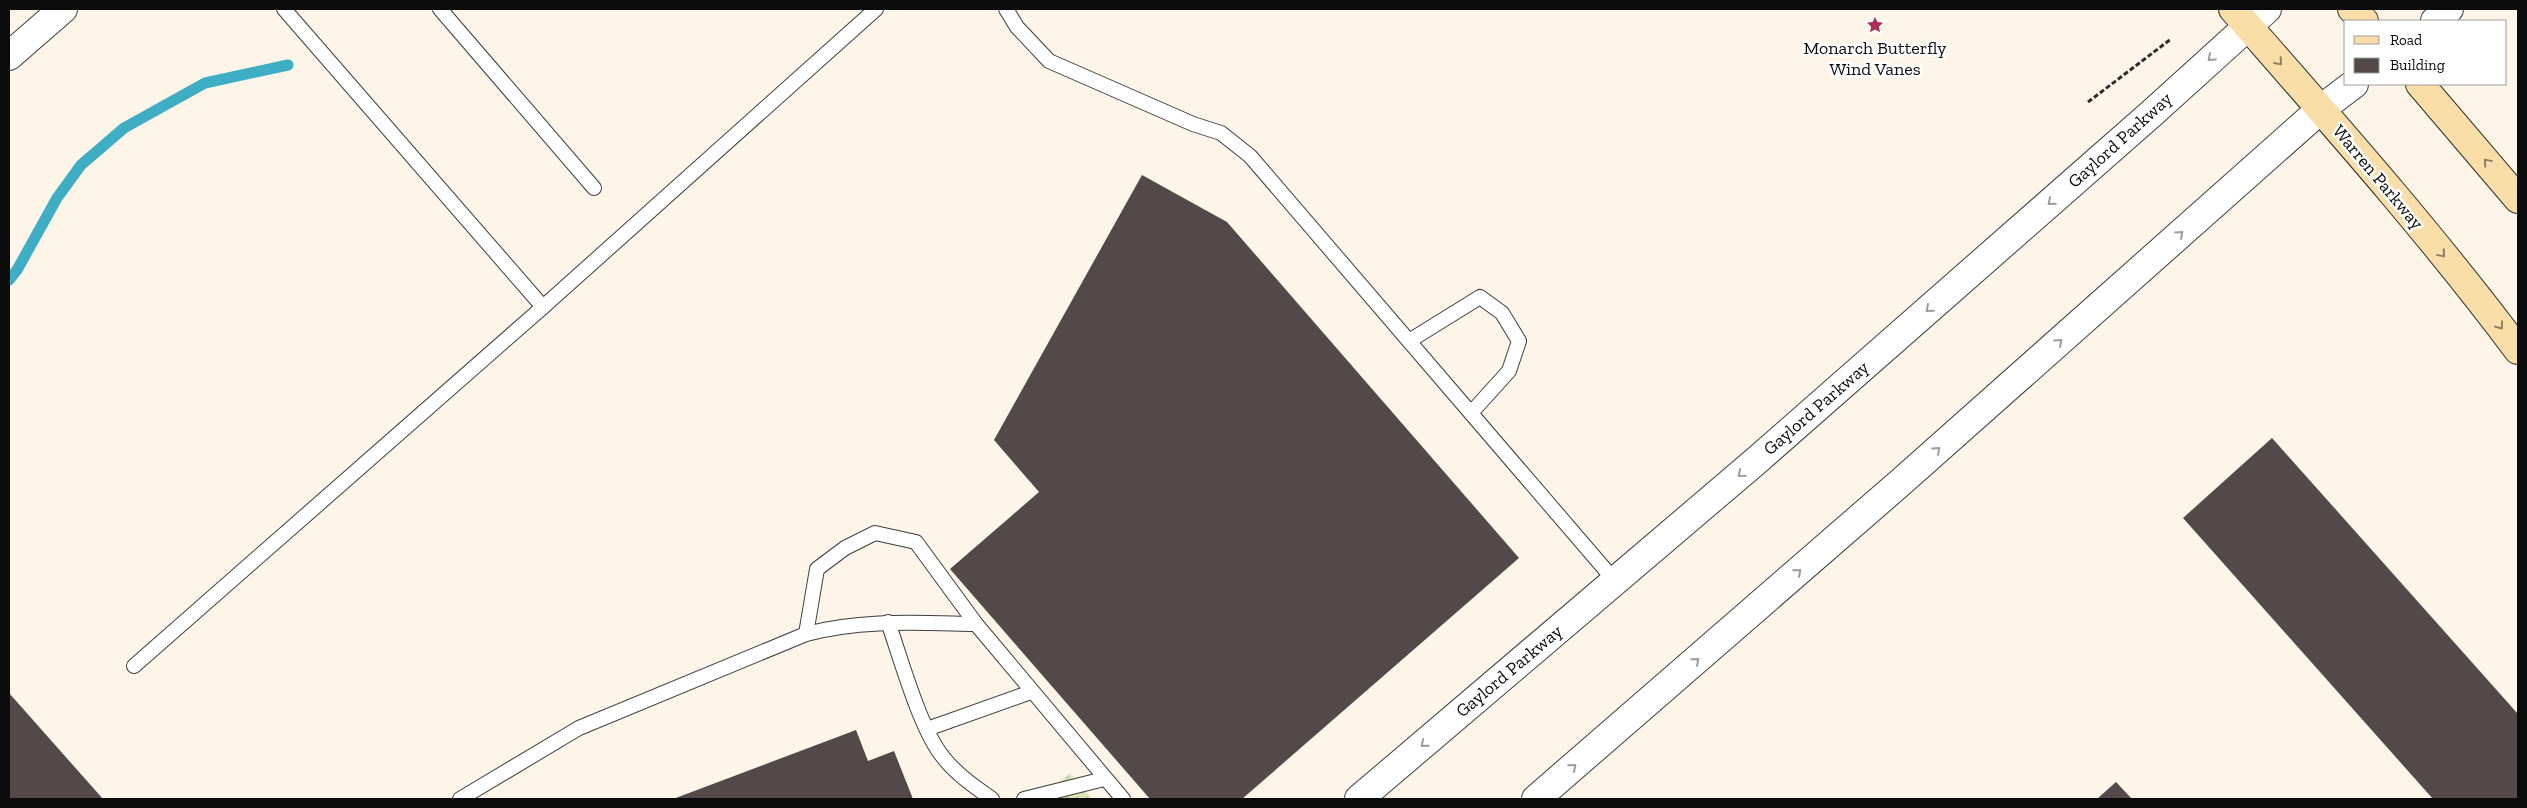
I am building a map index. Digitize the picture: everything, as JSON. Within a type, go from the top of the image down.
[{"type":"main road","points":[[2352,9],[2363,20]]},
{"type":"main road","name":"Warren Parkway","points":[[2249,14],[2321,109],[2482,302],[2518,350]]},
{"type":"main road","points":[[2421,85],[2518,200]]},
{"type":"street","points":[[9,56],[63,9]]},
{"type":"street","points":[[2436,20],[2449,9]]},
{"type":"street","name":"Gaylord Parkway","points":[[1359,799],[1756,461],[2091,166],[2249,14]]},
{"type":"street","points":[[1536,799],[1886,495],[2321,109],[2353,85]]},
{"type":"lane","points":[[284,9],[543,307]]},
{"type":"lane","points":[[440,9],[594,188]]},
{"type":"lane","points":[[134,666],[543,307],[876,9]]},
{"type":"lane","points":[[1006,9],[1017,27],[1049,61],[1193,124],[1221,133],[1250,156],[1615,581]]},
{"type":"lane","points":[[1409,341],[1436,322],[1480,297],[1502,313],[1519,340],[1509,372],[1472,413]]},
{"type":"lane","points":[[806,634],[817,570],[845,548],[875,533],[916,542],[976,624],[1104,779],[1123,799]]},
{"type":"lane","points":[[460,799],[579,728],[806,634],[830,628],[888,622],[976,624]]},
{"type":"lane","points":[[888,622],[927,729],[942,757],[971,785],[992,799]]},
{"type":"lane","points":[[927,729],[1031,692]]},
{"type":"lane","points":[[1024,799],[1104,779]]},
{"type":"path","points":[[2088,102],[2171,39]]},
{"type":"green space","points":[[1070,773],[1092,799],[1039,799]]},
{"type":"building","points":[[1142,175],[1227,222],[1519,558],[1242,799],[1150,799],[950,569],[1039,492],[994,440]]},
{"type":"building","points":[[2272,438],[2518,714],[2518,799],[2433,799],[2183,518]]},
{"type":"building","points":[[9,693],[103,799],[9,799]]},
{"type":"building","points":[[856,730],[868,761],[894,751],[913,799],[673,799]]},
{"type":"building","points":[[2116,782],[2132,799],[2097,799]]},
{"type":"waterway","points":[[9,280],[17,270],[57,198],[81,165],[124,128],[205,83],[288,65]]},
{"type":"place","name":"Monarch Butterfly Wind Vanes","points":[[1875,25]]}]
